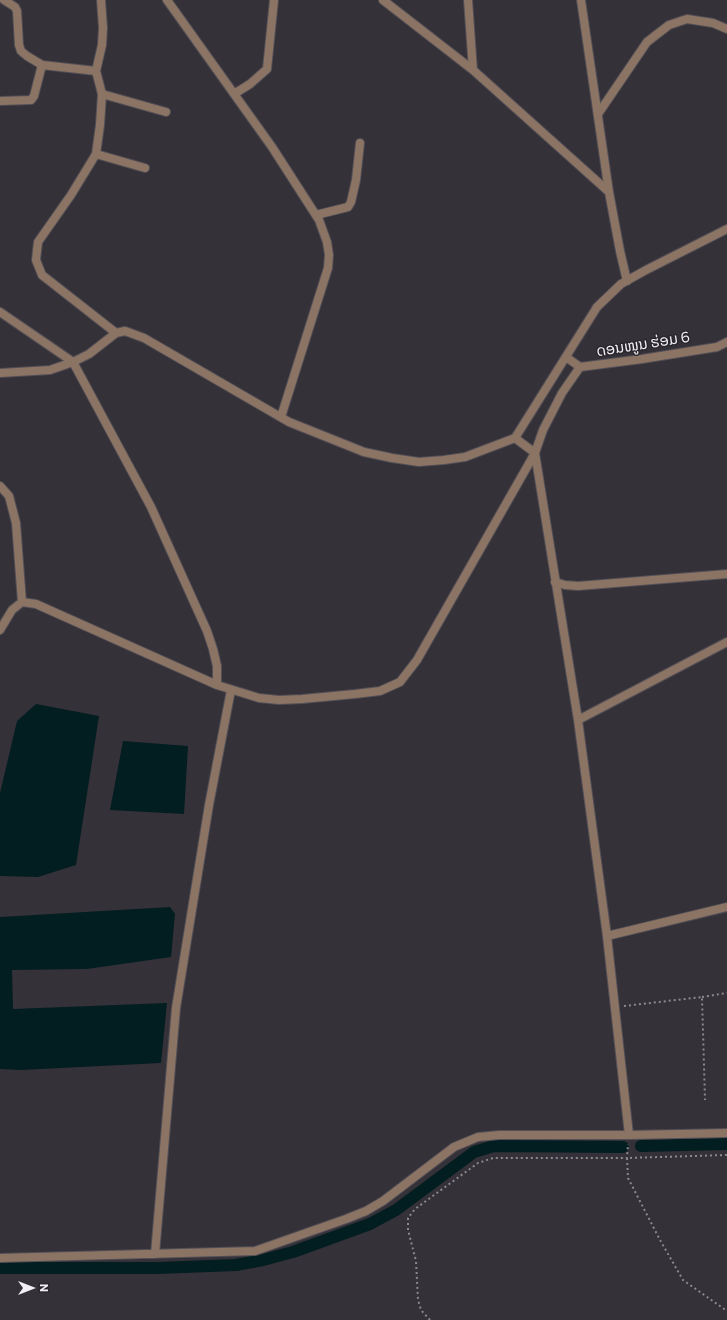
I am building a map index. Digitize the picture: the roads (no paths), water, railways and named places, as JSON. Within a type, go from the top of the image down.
[{"type":"street","points":[[4,0],[15,7],[17,11],[19,45],[21,51],[27,56],[42,65],[96,71]]},
{"type":"street","points":[[101,0],[103,28],[102,45],[96,71],[102,94],[96,154],[71,195],[38,242],[36,260],[42,275],[116,333]]},
{"type":"street","points":[[167,0],[272,147],[319,220],[327,242],[329,255],[328,268],[281,418]]},
{"type":"street","points":[[234,94],[250,84],[267,69],[274,0]]},
{"type":"street","points":[[383,0],[473,70],[609,192]]},
{"type":"street","points":[[468,0],[473,70]]},
{"type":"street","points":[[581,0],[609,192],[620,251],[628,281]]},
{"type":"street","points":[[598,114],[647,42],[669,25],[687,19],[713,23],[727,29]]},
{"type":"street","points":[[0,101],[31,100],[34,96],[42,65]]},
{"type":"street","points":[[102,94],[166,112]]},
{"type":"street","points":[[316,215],[348,207],[351,202],[356,180],[360,143]]},
{"type":"street","points":[[96,154],[145,168]]},
{"type":"street","points":[[0,373],[50,370],[73,362],[89,354],[116,333],[125,331],[144,338],[281,418],[364,452],[419,462],[464,457],[515,438],[597,307],[621,284],[727,229]]},
{"type":"street","points":[[0,312],[73,362],[152,507],[207,631],[217,666],[217,685]]},
{"type":"street","name":"ດອນໜູນ ຮ່ອມ 6","points":[[566,358],[580,367],[709,348],[727,342]]},
{"type":"street","points":[[0,630],[12,610],[22,602],[36,604],[217,685],[259,698],[279,700],[302,699],[380,691],[400,682],[417,660],[534,453],[543,430],[562,393],[580,367]]},
{"type":"street","points":[[515,438],[534,453],[578,720],[607,936],[629,1135]]},
{"type":"street","points":[[0,486],[9,496],[16,523],[22,602]]},
{"type":"street","points":[[555,582],[565,585],[578,586],[727,574]]},
{"type":"street","points":[[578,720],[727,642]]},
{"type":"street","points":[[155,1254],[176,1008],[208,806],[231,690]]},
{"type":"street","points":[[607,936],[727,907]]},
{"type":"street","points":[[0,1258],[255,1251],[346,1219],[366,1210],[383,1201],[454,1147],[478,1137],[499,1135],[727,1133]]},
{"type":"water","points":[[36,704],[99,716],[76,865],[38,877],[0,876],[0,793],[17,721]]},
{"type":"water","points":[[123,741],[188,746],[184,814],[110,810]]},
{"type":"water","points":[[170,907],[175,914],[171,957],[87,969],[12,970],[13,1009],[167,1003],[161,1063],[21,1070],[0,1069],[0,917]]},
{"type":"waterway","points":[[641,1146],[727,1144]]},
{"type":"waterway","points":[[0,1268],[158,1268],[236,1265],[263,1260],[293,1252],[370,1224],[396,1210],[474,1152],[494,1146],[623,1147]]}]
